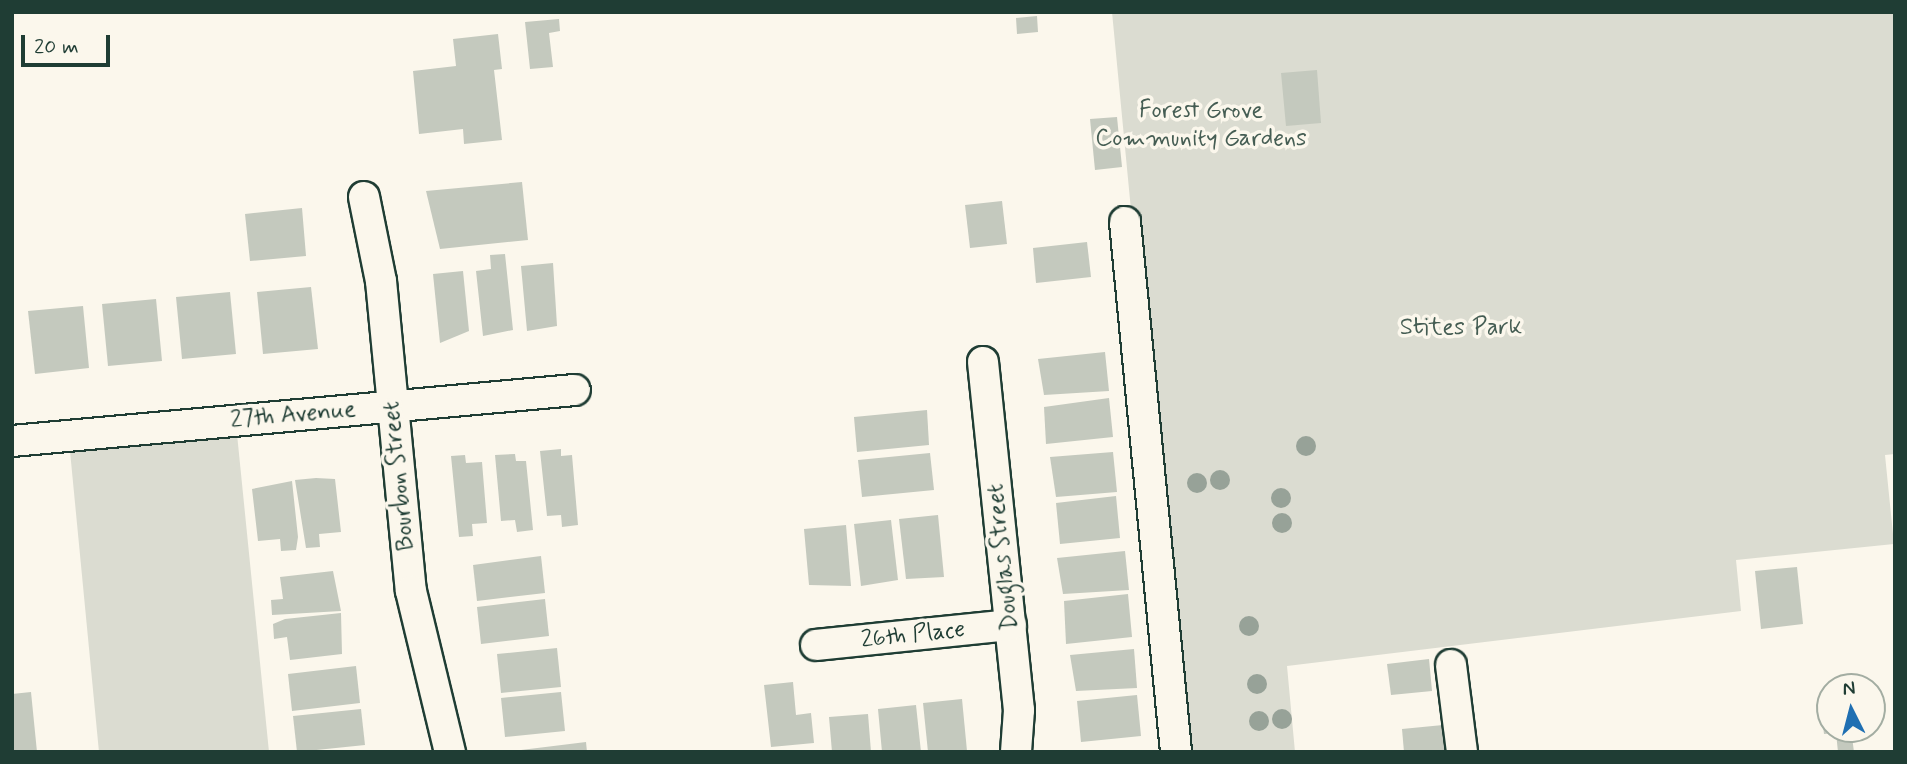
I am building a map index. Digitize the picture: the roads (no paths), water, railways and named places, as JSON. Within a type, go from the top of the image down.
[{"type":"street","name":"Bourbon Street","points":[[364,197],[380,281],[411,591],[450,752]]},
{"type":"street","points":[[1125,222],[1176,752]]},
{"type":"street","name":"Douglas Street","points":[[983,362],[1020,710],[1016,752]]},
{"type":"street","name":"27th Avenue","points":[[12,441],[575,390]]},
{"type":"street","name":"26th Place","points":[[816,645],[1011,625]]},
{"type":"street","points":[[1451,665],[1462,752]]},
{"type":"park label","name":"Forest Grove Community Gardens","points":[[1201,125]]},
{"type":"park label","name":"Stites Park","points":[[1461,328]]}]
